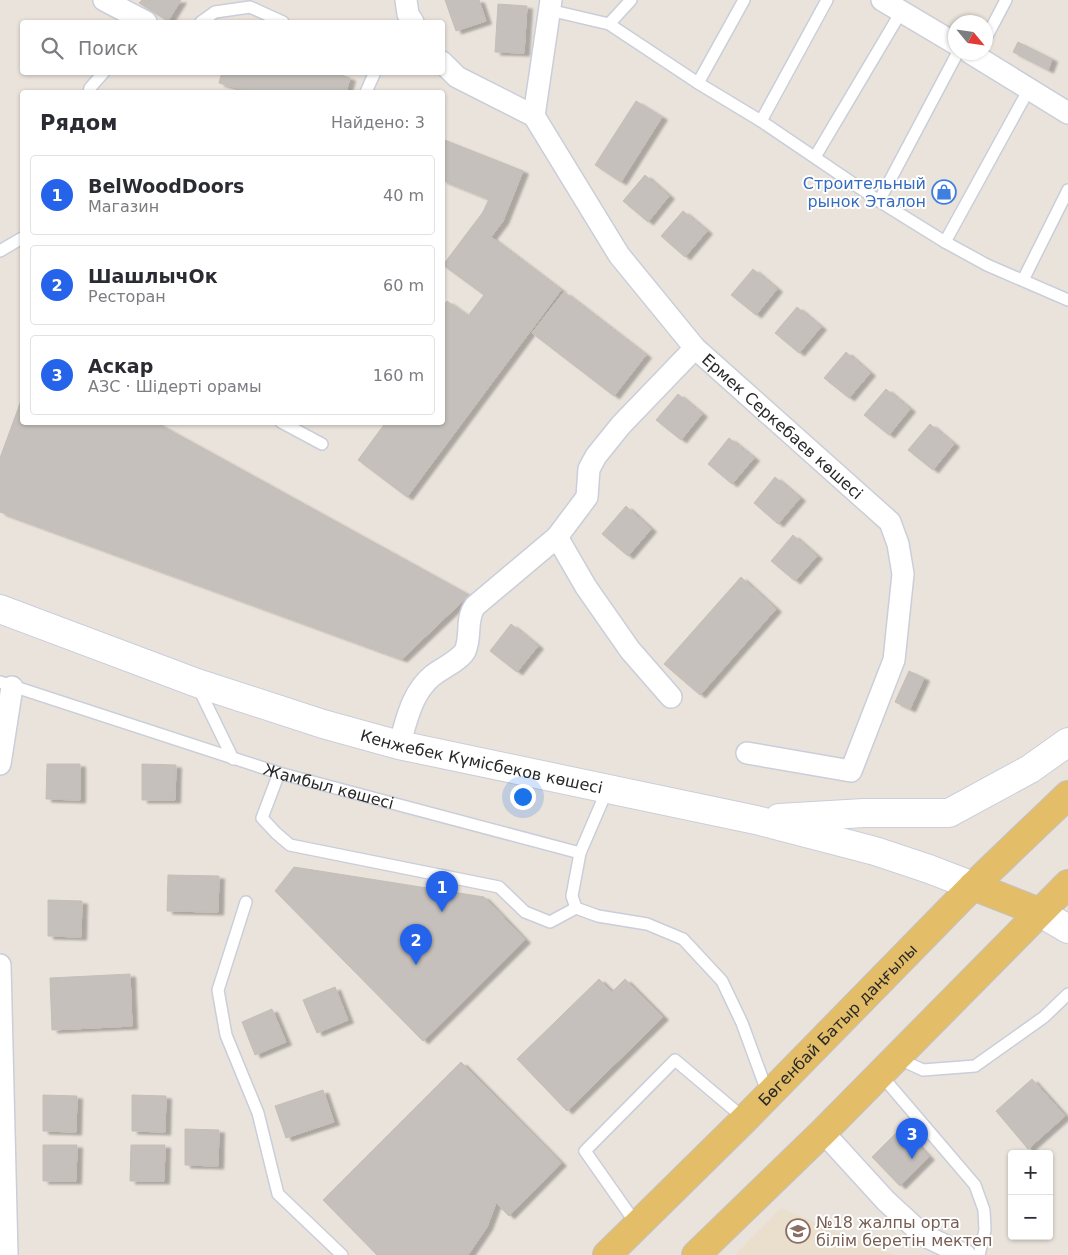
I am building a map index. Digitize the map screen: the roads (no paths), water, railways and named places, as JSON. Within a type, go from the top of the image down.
[{"type":"main road","name":"Бөгенбай Батыр даңғылы","points":[[607,1255],[745,1119],[973,886],[1068,795]]},
{"type":"main road","points":[[696,1255],[824,1132],[1068,884]]},
{"type":"main road","points":[[973,886],[1039,912]]},
{"type":"street","points":[[104,0],[142,20]]},
{"type":"street","points":[[882,0],[948,39]]},
{"type":"street","points":[[445,65],[457,77],[534,116],[550,5]]},
{"type":"street","points":[[987,60],[1068,113]]},
{"type":"street","name":"Ермек Серкебаев көшесі","points":[[534,116],[619,255],[695,348],[890,522],[898,544],[903,574],[894,660],[851,771],[747,753]]},
{"type":"street","points":[[399,745],[411,706],[418,692],[430,678],[457,660],[465,650],[468,644],[469,618],[475,606],[557,537],[582,507],[587,497],[589,469],[596,456],[620,426],[695,348]]},
{"type":"street","points":[[557,537],[586,587],[630,650],[670,697]]},
{"type":"street","name":"Кенжебек Күмісбеков көшесі","points":[[0,609],[196,683],[323,724],[399,745],[756,820],[875,851],[973,886]]},
{"type":"street","name":"Жамбыл көшесі","points":[[0,764],[6,684]]},
{"type":"street","points":[[756,820],[864,813],[949,812],[1030,770],[1068,742]]},
{"type":"street","points":[[1039,912],[1068,929]]},
{"type":"street","points":[[0,965],[7,1255]]},
{"type":"street","points":[[824,1132],[886,1202],[923,1235],[966,1255]]},
{"type":"lane","points":[[609,24],[631,0]]},
{"type":"lane","points":[[698,84],[744,0]]},
{"type":"lane","points":[[761,121],[827,0]]},
{"type":"lane","points":[[993,20],[1006,0]]},
{"type":"lane","points":[[550,5],[609,24],[698,84],[761,121],[879,200],[946,242],[987,265],[1068,300]]},
{"type":"lane","points":[[204,20],[215,12],[250,7],[279,20]]},
{"type":"lane","points":[[815,157],[901,12]]},
{"type":"lane","points":[[879,200],[967,60]]},
{"type":"lane","points":[[90,90],[101,75]]},
{"type":"lane","points":[[367,90],[374,75]]},
{"type":"lane","points":[[946,242],[1029,89]]},
{"type":"lane","points":[[1023,280],[1068,190]]},
{"type":"lane","points":[[0,251],[20,239]]},
{"type":"lane","points":[[294,426],[322,444]]},
{"type":"lane","points":[[196,683],[233,759]]},
{"type":"lane","name":"Жамбыл көшесі","points":[[6,684],[279,773],[580,853]]},
{"type":"lane","points":[[279,773],[262,818],[290,845],[499,887],[525,912],[550,922],[576,908],[598,916],[647,924],[683,939],[722,981],[742,1024],[768,1094]]},
{"type":"lane","points":[[576,908],[572,896],[580,853],[608,788]]},
{"type":"lane","points":[[246,902],[218,990],[226,1035],[258,1113],[278,1194],[342,1255]]},
{"type":"lane","points":[[888,1066],[923,1070],[975,1066],[1044,1017],[1068,994]]},
{"type":"lane","points":[[638,1226],[585,1151],[675,1060],[745,1119]]},
{"type":"lane","points":[[888,1066],[975,1185],[984,1210],[985,1230],[979,1255]]},
{"type":"place","name":"Строительный рынок Эталон","points":[[944,192]]},
{"type":"place","name":"BelWoodDoors","points":[[442,912]]},
{"type":"place","name":"ШашлычОк","points":[[416,965]]},
{"type":"place","name":"Аскар","points":[[912,1159]]},
{"type":"place","name":"№18 жалпы орта білім беретін мектеп","points":[[798,1231]]}]
